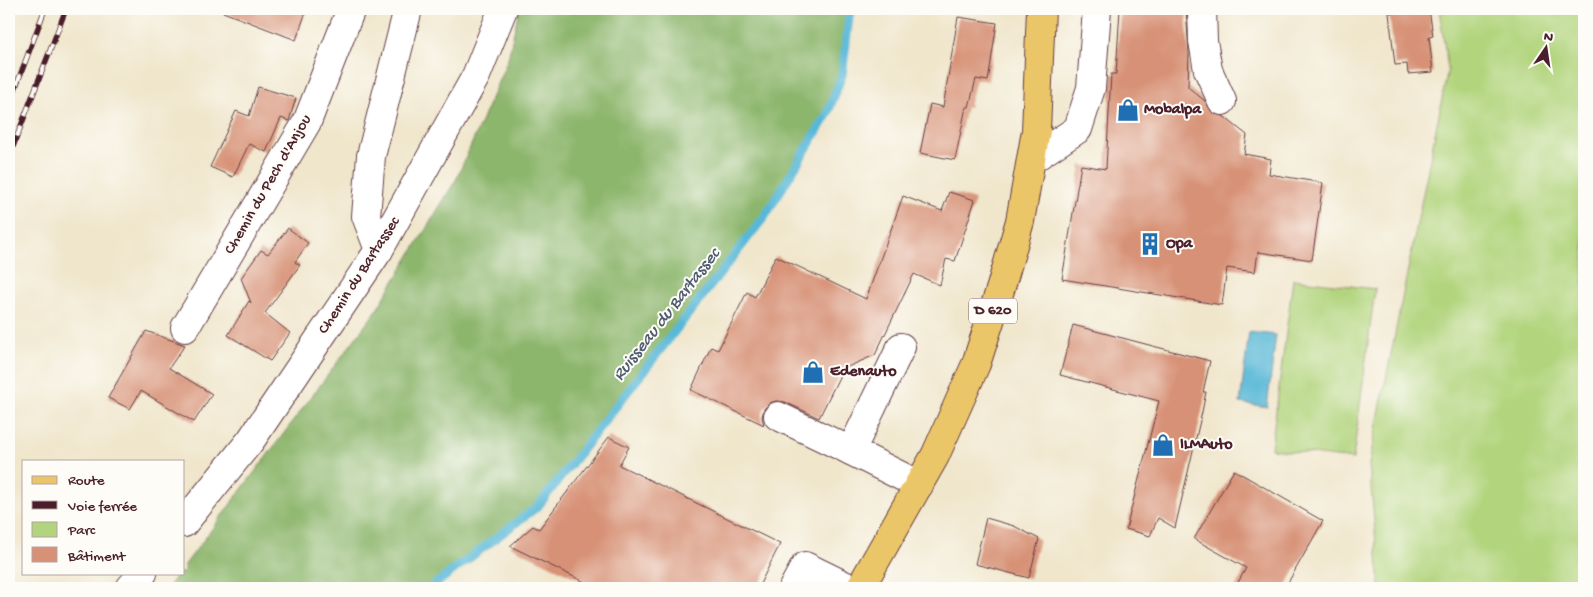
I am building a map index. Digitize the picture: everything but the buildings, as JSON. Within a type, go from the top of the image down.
[{"type":"main road","name":"D 620","points":[[860,588],[935,456],[976,364],[1001,287],[1020,221],[1036,131],[1041,9]]},
{"type":"street","name":"Chemin du Pech d'Anjou","points":[[185,328],[307,122],[351,9]]},
{"type":"street","points":[[379,250],[366,216],[371,156],[408,9]]},
{"type":"street","name":"Chemin du Bartassec","points":[[185,521],[251,440],[379,250],[476,76],[503,9]]},
{"type":"street","points":[[1031,160],[1078,129],[1091,88],[1097,9]]},
{"type":"street","points":[[1202,9],[1203,41],[1208,70],[1222,101]]},
{"type":"street","points":[[851,451],[901,346]]},
{"type":"street","points":[[778,416],[919,485]]},
{"type":"street","points":[[793,588],[805,566],[850,588]]},
{"type":"street","points":[[130,588],[142,574]]},
{"type":"green space","points":[[519,9],[850,9],[842,75],[827,115],[765,216],[538,506],[430,588],[167,588],[177,574],[185,574],[185,565],[376,311],[457,178],[508,59]]},
{"type":"green space","points":[[1439,9],[1584,9],[1584,588],[1380,588],[1369,464],[1448,69]]},
{"type":"green space","points":[[1293,279],[1375,289],[1353,459],[1271,449]]},
{"type":"water","points":[[1249,332],[1276,335],[1267,407],[1240,403]]},
{"type":"waterway","name":"Ruisseau du Bartassec","points":[[430,588],[538,506],[765,216],[827,115],[842,75],[850,9]]},
{"type":"railway","points":[[9,105],[45,9]]},
{"type":"railway","points":[[9,157],[66,9]]},
{"type":"place","name":"Mobalpa","points":[[1128,110]]},
{"type":"place","name":"Opa","points":[[1150,244]]},
{"type":"place","name":"Edenauto","points":[[813,372]]},
{"type":"place","name":"ILMAuto","points":[[1163,445]]}]
